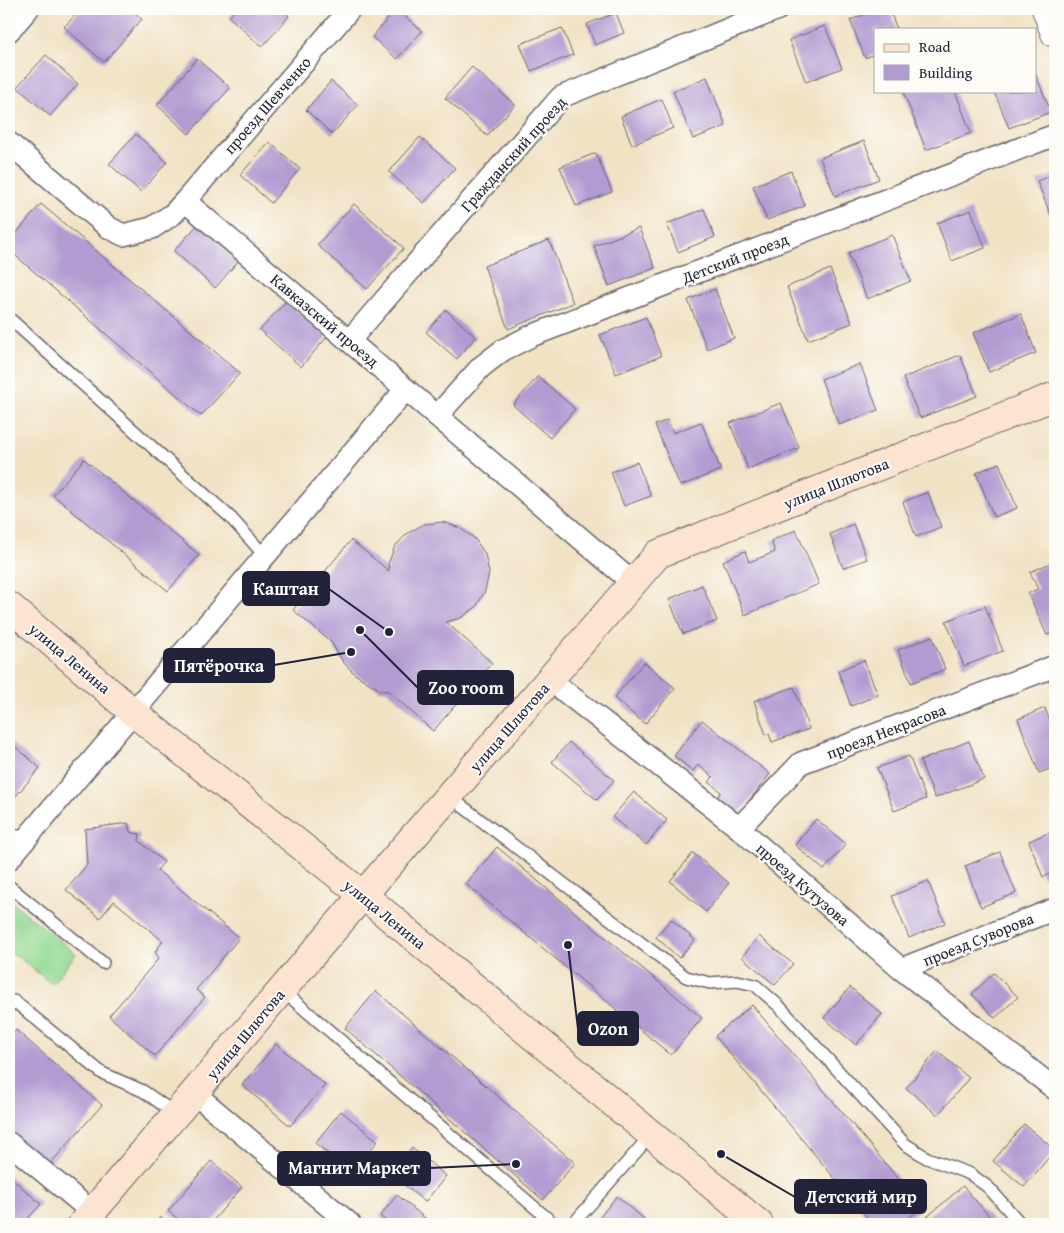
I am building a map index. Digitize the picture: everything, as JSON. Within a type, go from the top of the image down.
[{"type":"main road","name":"улица Шлютова","points":[[87,1218],[658,554],[1055,396]]},
{"type":"main road","name":"улица Ленина","points":[[9,606],[134,713],[363,895],[759,1224]]},
{"type":"street","points":[[9,31],[28,9]]},
{"type":"street","name":"проезд Шевченко","points":[[185,200],[350,9]]},
{"type":"street","name":"Гражданский проезд","points":[[349,341],[561,97],[778,9]]},
{"type":"street","points":[[1046,9],[1055,33]]},
{"type":"street","name":"Детский проезд","points":[[437,416],[481,367],[503,350],[531,336],[1055,135]]},
{"type":"street","points":[[9,143],[108,227],[123,235],[152,228],[173,214],[185,200]]},
{"type":"street","name":"Кавказский проезд","points":[[185,200],[633,583]]},
{"type":"street","points":[[9,859],[16,837],[134,713],[406,389]]},
{"type":"street","name":"проезд Некрасова","points":[[739,828],[801,764],[1055,666]]},
{"type":"street","name":"проезд Кутузова","points":[[550,680],[739,828],[901,970],[1055,1090]]},
{"type":"street","name":"проезд Суворова","points":[[901,970],[1055,909]]},
{"type":"street","points":[[194,1093],[350,1224]]},
{"type":"street","points":[[9,1142],[87,1218]]},
{"type":"lane","points":[[9,318],[231,518],[266,557]]},
{"type":"lane","points":[[449,796],[686,977],[710,983],[737,981],[755,985],[779,1006],[905,1144],[927,1158],[970,1174],[988,1187],[1021,1224]]},
{"type":"lane","points":[[9,886],[103,963]]},
{"type":"lane","points":[[282,990],[554,1224]]},
{"type":"lane","points":[[9,1007],[14,1001],[102,1073],[143,1091],[176,1114]]},
{"type":"lane","points":[[573,1224],[651,1135]]},
{"type":"green space","points":[[9,900],[76,954],[52,984],[9,950]]},
{"type":"building","points":[[81,9],[130,9],[142,19],[104,62],[64,27]]},
{"type":"building","points":[[236,9],[281,9],[289,16],[262,47],[229,17]]},
{"type":"building","points":[[396,9],[422,31],[397,59],[372,37]]},
{"type":"building","points":[[879,9],[889,9],[897,28],[874,28],[874,54],[865,58],[850,20]]},
{"type":"building","points":[[616,13],[624,33],[595,45],[587,24]]},
{"type":"building","points":[[825,26],[842,68],[806,82],[789,40]]},
{"type":"building","points":[[562,28],[573,55],[531,71],[520,44]]},
{"type":"building","points":[[46,55],[78,84],[50,116],[17,87]]},
{"type":"building","points":[[197,59],[230,88],[189,134],[157,105]]},
{"type":"building","points":[[472,67],[515,105],[487,136],[445,98]]},
{"type":"building","points":[[1036,75],[1051,112],[1009,128],[994,92],[1036,92]]},
{"type":"building","points":[[707,77],[726,126],[693,139],[673,91]]},
{"type":"building","points":[[331,81],[358,105],[332,134],[306,110]]},
{"type":"building","points":[[903,92],[955,92],[971,133],[926,150]]},
{"type":"building","points":[[662,99],[673,128],[632,145],[621,116]]},
{"type":"building","points":[[136,134],[167,162],[141,192],[109,164]]},
{"type":"building","points":[[420,137],[455,168],[424,203],[389,172]]},
{"type":"building","points":[[864,141],[879,179],[835,196],[820,158]]},
{"type":"building","points":[[269,142],[300,169],[271,203],[240,175]]},
{"type":"building","points":[[596,153],[612,192],[576,206],[560,167]]},
{"type":"building","points":[[791,171],[805,206],[767,220],[753,186]]},
{"type":"building","points":[[1055,174],[1055,226],[1037,181]]},
{"type":"building","points":[[41,204],[240,373],[201,416],[9,250],[9,242]]},
{"type":"building","points":[[354,204],[404,248],[367,289],[317,245]]},
{"type":"building","points":[[704,209],[715,237],[678,252],[667,224]]},
{"type":"building","points":[[971,210],[985,248],[952,261],[937,223]]},
{"type":"building","points":[[200,222],[241,258],[215,288],[174,251]]},
{"type":"building","points":[[639,228],[655,268],[609,286],[594,246]]},
{"type":"building","points":[[892,235],[911,281],[867,299],[848,253]]},
{"type":"building","points":[[549,240],[573,303],[508,329],[484,266]]},
{"type":"building","points":[[830,269],[852,323],[808,340],[787,287]]},
{"type":"building","points":[[715,289],[734,338],[707,349],[688,300]]},
{"type":"building","points":[[286,301],[327,337],[301,367],[260,330]]},
{"type":"building","points":[[446,310],[476,337],[457,359],[426,332]]},
{"type":"building","points":[[1021,314],[1036,353],[989,372],[973,333]]},
{"type":"building","points":[[646,317],[661,356],[616,374],[600,335]]},
{"type":"building","points":[[960,355],[977,396],[920,418],[903,378]]},
{"type":"building","points":[[860,364],[878,410],[839,425],[821,379]]},
{"type":"building","points":[[538,376],[575,409],[550,438],[513,405]]},
{"type":"building","points":[[781,403],[799,448],[748,469],[730,423]]},
{"type":"building","points":[[668,420],[673,433],[701,422],[721,470],[680,486],[655,425]]},
{"type":"building","points":[[84,459],[199,555],[168,591],[53,495]]},
{"type":"building","points":[[637,462],[651,496],[624,506],[611,472]]},
{"type":"building","points":[[999,463],[1017,508],[994,517],[976,473]]},
{"type":"building","points":[[928,492],[941,527],[916,537],[903,502]]},
{"type":"building","points":[[443,522],[460,528],[475,539],[485,554],[489,573],[485,591],[476,607],[461,618],[446,622],[492,663],[433,731],[388,691],[380,690],[355,674],[343,662],[331,642],[293,610],[351,540],[389,571],[388,564],[395,546],[408,533],[424,524]]},
{"type":"building","points":[[853,524],[867,559],[843,568],[830,534]]},
{"type":"building","points":[[796,530],[819,584],[745,615],[723,561],[745,551],[749,562],[775,552],[771,541]]},
{"type":"building","points":[[1053,562],[1055,566],[1055,632],[1047,635],[1028,593],[1038,589],[1030,572]]},
{"type":"building","points":[[702,585],[717,621],[683,634],[669,599]]},
{"type":"building","points":[[985,606],[1003,651],[964,666],[946,621]]},
{"type":"building","points":[[932,636],[945,669],[911,683],[898,650]]},
{"type":"building","points":[[864,660],[878,695],[851,706],[838,671]]},
{"type":"building","points":[[644,662],[675,688],[645,724],[614,698]]},
{"type":"building","points":[[794,687],[809,729],[772,742],[769,734],[766,735],[754,701]]},
{"type":"building","points":[[1045,708],[1055,735],[1055,767],[1039,773],[1018,719]]},
{"type":"building","points":[[702,720],[770,774],[738,815],[717,798],[721,792],[709,782],[713,777],[698,765],[693,771],[674,756]]},
{"type":"building","points":[[9,741],[40,768],[9,804]]},
{"type":"building","points":[[969,741],[984,779],[935,798],[920,761]]},
{"type":"building","points":[[569,742],[614,780],[597,800],[552,762]]},
{"type":"building","points":[[909,756],[926,799],[894,811],[877,768]]},
{"type":"building","points":[[634,792],[667,820],[646,845],[612,817]]},
{"type":"building","points":[[816,819],[846,844],[824,870],[795,845]]},
{"type":"building","points":[[128,823],[130,832],[140,834],[139,841],[164,862],[157,870],[239,938],[196,990],[205,997],[155,1056],[109,1016],[159,958],[155,952],[163,941],[114,901],[100,918],[66,890],[87,865],[85,829]]},
{"type":"building","points":[[1055,830],[1055,872],[1043,877],[1029,841]]},
{"type":"building","points":[[497,847],[702,1018],[671,1055],[466,884]]},
{"type":"building","points":[[1000,852],[1016,893],[981,907],[965,866]]},
{"type":"building","points":[[693,853],[729,883],[706,912],[670,881]]},
{"type":"building","points":[[928,881],[945,923],[909,938],[892,896]]},
{"type":"building","points":[[671,919],[695,940],[679,958],[656,937]]},
{"type":"building","points":[[759,936],[793,964],[775,985],[742,957]]},
{"type":"building","points":[[994,973],[1018,997],[995,1018],[972,994]]},
{"type":"building","points":[[850,987],[882,1014],[856,1045],[824,1018]]},
{"type":"building","points":[[376,991],[575,1163],[543,1200],[345,1028]]},
{"type":"building","points":[[752,1005],[922,1207],[901,1224],[873,1224],[715,1036]]},
{"type":"building","points":[[16,1030],[102,1105],[49,1165],[9,1129],[9,1039]]},
{"type":"building","points":[[276,1044],[325,1085],[290,1126],[242,1085]]},
{"type":"building","points":[[937,1051],[969,1078],[938,1115],[906,1088]]},
{"type":"building","points":[[341,1111],[378,1141],[352,1173],[315,1143]]},
{"type":"building","points":[[1024,1124],[1055,1150],[1024,1187],[993,1161]]},
{"type":"building","points":[[412,1148],[446,1176],[425,1202],[391,1174]]},
{"type":"building","points":[[211,1161],[242,1187],[210,1224],[184,1224],[168,1211]]},
{"type":"building","points":[[9,1176],[41,1204],[23,1224],[9,1224]]},
{"type":"building","points":[[963,1186],[996,1224],[932,1224],[927,1217]]},
{"type":"building","points":[[397,1195],[432,1224],[389,1224],[380,1216]]},
{"type":"building","points":[[617,1196],[650,1224],[594,1224]]},
{"type":"building","points":[[160,1217],[168,1224],[154,1224]]},
{"type":"place","name":"Zoo room","points":[[360,630]]},
{"type":"place","name":"Каштан","points":[[389,632]]},
{"type":"place","name":"Пятёрочка","points":[[351,652]]},
{"type":"place","name":"Ozon","points":[[568,945]]},
{"type":"place","name":"Детский мир","points":[[721,1154]]},
{"type":"place","name":"Магнит Маркет","points":[[516,1164]]}]
